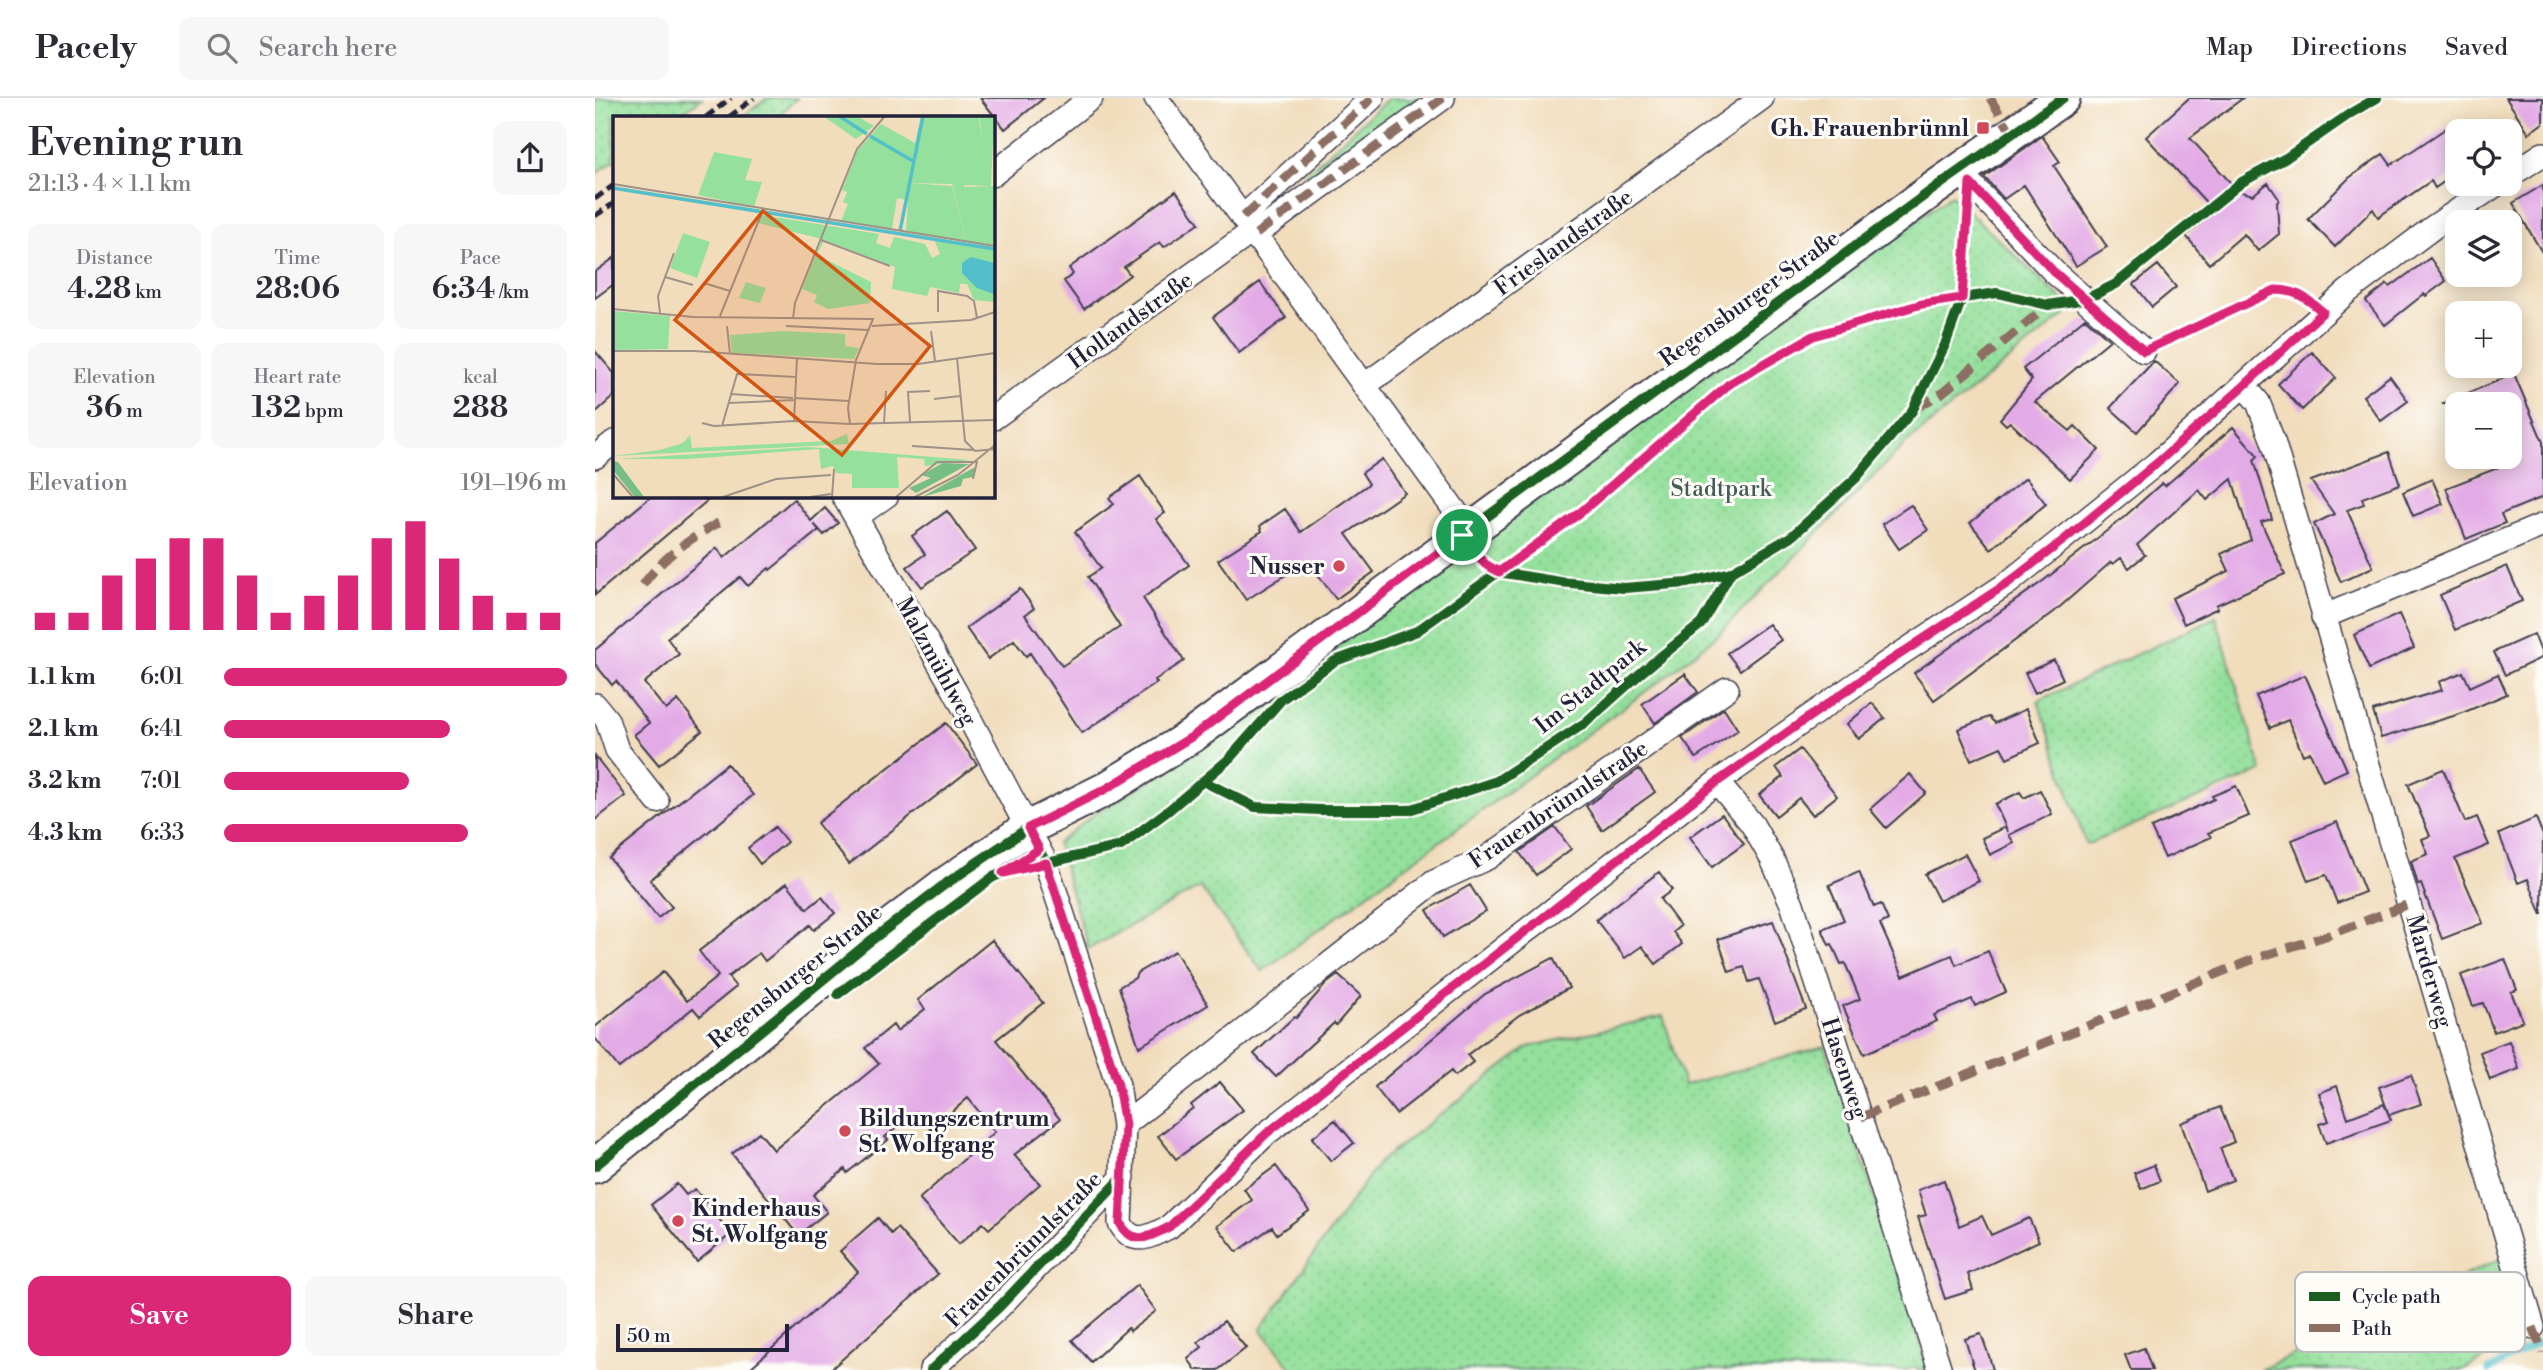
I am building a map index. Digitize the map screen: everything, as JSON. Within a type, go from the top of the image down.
[{"type":"street","points":[[994,173],[1091,98]]},
{"type":"street","points":[[1156,98],[1469,530]]},
{"type":"street","name":"Hollandstraße","points":[[1251,227],[1372,98]]},
{"type":"street","name":"Hollandstraße","points":[[994,418],[1251,227],[1443,98]]},
{"type":"street","name":"Frieslandstraße","points":[[1364,385],[1762,98]]},
{"type":"street","name":"Regensburger Straße","points":[[595,1166],[869,942],[944,885],[1028,828],[1106,789],[1193,736],[1961,169],[2063,98]]},
{"type":"street","points":[[2522,168],[2543,154]]},
{"type":"street","points":[[1961,169],[1970,183],[2054,272],[2144,351]]},
{"type":"street","name":"Frauenbrünnlstraße","points":[[1028,828],[1046,863],[1118,1085],[1125,1125],[1120,1223],[1126,1233],[1138,1239],[1153,1235],[1169,1227],[1267,1133],[1717,782],[1870,674],[2008,583],[2157,463],[2347,292],[2479,196]]},
{"type":"street","name":"Marderweg","points":[[2244,386],[2258,402],[2273,441],[2517,1272]]},
{"type":"street","points":[[595,457],[613,443]]},
{"type":"street","name":"Malzmühlweg","points":[[844,497],[955,691],[1028,828]]},
{"type":"street","points":[[856,517],[884,497]]},
{"type":"street","points":[[2323,617],[2543,524]]},
{"type":"street","name":"Frauenbrünnlstraße","points":[[1125,1125],[1434,882],[1487,858],[1727,689]]},
{"type":"street","points":[[595,705],[607,720],[617,750],[657,802]]},
{"type":"street","name":"Hasenweg","points":[[1717,782],[1752,824],[1772,859],[1792,904],[1940,1370]]},
{"type":"street","name":"Frauenbrünnlstraße","points":[[931,1370],[1000,1307],[1123,1177]]},
{"type":"street","name":"Marderweg","points":[[2525,1299],[2533,1327]]},
{"type":"green space","points":[[595,98],[702,98],[677,116],[613,116],[613,162],[595,174]]},
{"type":"green space","points":[[767,98],[797,98],[778,116],[743,116]]},
{"type":"green space","points":[[1389,98],[1419,98],[1306,180],[1302,177]]},
{"type":"green space","name":"Stadtpark","points":[[1951,195],[2072,309],[1905,444],[1721,632],[1664,678],[1262,971],[1200,887],[1088,949],[1057,843],[1094,814],[1153,779]]},
{"type":"green space","points":[[2216,617],[2262,771],[2086,845],[2038,701]]},
{"type":"green space","points":[[1663,1016],[1684,1085],[1825,1046],[1914,1318],[1928,1370],[1917,1370],[1916,1367],[1905,1370],[1293,1370],[1261,1329],[1379,1162],[1528,1047]]},
{"type":"green space","points":[[2507,1256],[2512,1272],[2472,1272]]},
{"type":"green space","points":[[2525,1320],[2529,1334],[2525,1336]]},
{"type":"green space","points":[[2299,1352],[2496,1352],[2463,1370],[2260,1370]]},
{"type":"building","points":[[980,98],[1044,98],[1005,129]]},
{"type":"building","points":[[2189,98],[2243,98],[2190,138],[2238,191],[2253,195],[2268,183],[2279,199],[2279,234],[2258,251],[2244,234],[2209,264],[2186,236],[2215,212],[2146,137]]},
{"type":"building","points":[[2506,98],[2543,98],[2543,123],[2529,133]]},
{"type":"building","points":[[2445,129],[2445,181],[2435,188],[2431,181],[2378,217],[2373,209],[2335,247],[2308,219],[2349,178],[2383,154],[2391,165]]},
{"type":"building","points":[[2042,136],[2060,162],[2054,166],[2107,247],[2076,266],[2024,185],[2004,199],[1984,177]]},
{"type":"building","points":[[2543,185],[2543,254],[2522,218],[2522,210],[2517,210],[2513,203]]},
{"type":"building","points":[[1176,191],[1199,223],[1164,247],[1160,242],[1124,267],[1130,275],[1084,309],[1064,281],[1073,274],[1069,268]]},
{"type":"building","points":[[2430,258],[2445,280],[2385,325],[2366,301],[2387,284],[2390,287]]},
{"type":"building","points":[[613,259],[613,285],[595,298],[595,272]]},
{"type":"building","points":[[2158,265],[2176,287],[2152,307],[2134,284]]},
{"type":"building","points":[[1260,282],[1286,318],[1239,353],[1213,317]]},
{"type":"building","points":[[2085,318],[2110,340],[2035,402],[2070,431],[2075,426],[2099,450],[2070,479],[2010,422],[2006,425],[2000,419],[2032,380],[2023,369]]},
{"type":"building","points":[[595,351],[613,372],[613,397],[595,413]]},
{"type":"building","points":[[2312,352],[2336,378],[2302,410],[2278,384]]},
{"type":"building","points":[[2154,361],[2180,384],[2137,432],[2110,408]]},
{"type":"building","points":[[2390,376],[2408,401],[2381,421],[2363,396]]},
{"type":"building","points":[[2504,378],[2516,378],[2522,392],[2471,392]]},
{"type":"building","points":[[2522,393],[2543,442],[2543,497],[2501,514],[2505,523],[2466,539],[2446,488],[2495,469],[2522,469]]},
{"type":"building","points":[[2233,427],[2258,456],[2254,460],[2272,519],[2261,522],[2285,574],[2216,605],[2218,608],[2184,624],[2172,598],[2229,571],[2221,554],[2251,540],[2232,479],[2207,500],[2199,490],[2137,545],[2145,555],[2129,568],[2121,558],[2113,564],[2111,562],[2054,612],[1934,700],[1914,673],[2043,581],[2123,518],[2162,483],[2165,486]]},
{"type":"building","points":[[2389,452],[2400,484],[2362,498],[2364,504],[2347,510],[2373,567],[2341,582],[2314,524],[2334,514],[2311,481]]},
{"type":"building","points":[[1382,459],[1405,493],[1346,534],[1374,572],[1336,599],[1308,561],[1246,600],[1218,560],[1262,531],[1260,526],[1285,509],[1301,532],[1369,484],[1362,473]]},
{"type":"building","points":[[1140,476],[1165,513],[1156,519],[1189,565],[1143,598],[1184,661],[1155,680],[1157,683],[1082,733],[1030,653],[1026,656],[1014,640],[988,659],[966,628],[1020,589],[1034,608],[1025,615],[1062,666],[1120,627],[1088,577],[1101,568],[1075,532],[1114,504],[1109,498]]},
{"type":"building","points":[[2026,478],[2046,504],[1991,549],[1970,523]]},
{"type":"building","points":[[2432,479],[2443,504],[2413,516],[2403,492]]},
{"type":"building","points":[[651,497],[712,497],[595,595],[595,543]]},
{"type":"building","points":[[794,499],[811,521],[825,508],[838,523],[824,535],[814,524],[819,530],[748,586],[740,577],[667,638],[679,654],[644,683],[666,710],[678,700],[702,731],[659,765],[634,735],[649,723],[616,681],[612,685],[595,664],[595,650],[717,548],[724,558]]},
{"type":"building","points":[[1911,505],[1928,530],[1899,549],[1882,524]]},
{"type":"building","points":[[947,511],[975,550],[922,587],[907,567],[925,554],[912,536]]},
{"type":"building","points":[[2507,566],[2522,601],[2455,630],[2440,595]]},
{"type":"building","points":[[2399,614],[2414,648],[2369,669],[2354,635]]},
{"type":"building","points":[[1769,624],[1781,640],[1740,670],[1727,653]]},
{"type":"building","points":[[2534,634],[2543,657],[2505,675],[2494,652]]},
{"type":"building","points":[[2054,660],[2063,679],[2035,693],[2025,673]]},
{"type":"building","points":[[2463,672],[2470,687],[2498,674],[2507,694],[2460,714],[2381,738],[2373,711],[2442,690],[2439,682]]},
{"type":"building","points":[[1685,674],[1698,692],[1655,723],[1642,704]]},
{"type":"building","points":[[2305,675],[2347,770],[2323,781],[2310,752],[2303,755],[2288,720],[2270,728],[2256,696]]},
{"type":"building","points":[[1872,703],[1885,718],[1859,739],[1847,724]]},
{"type":"building","points":[[1724,708],[1738,730],[1696,758],[1682,738]]},
{"type":"building","points":[[2026,709],[2040,743],[2007,758],[2001,747],[1971,760],[1958,729],[1989,717],[1995,723]]},
{"type":"building","points":[[946,723],[977,764],[849,864],[817,823]]},
{"type":"building","points":[[1800,749],[1837,796],[1813,815],[1799,798],[1776,816],[1759,795],[1783,777],[1776,767]]},
{"type":"building","points":[[595,756],[626,796],[595,820]]},
{"type":"building","points":[[727,764],[753,795],[650,880],[672,907],[658,918],[609,858]]},
{"type":"building","points":[[1639,769],[1655,792],[1602,830],[1586,806]]},
{"type":"building","points":[[2443,769],[2465,822],[2477,817],[2489,845],[2455,859],[2483,923],[2442,939],[2421,884],[2418,885],[2411,861],[2428,854],[2422,839],[2430,836],[2408,784]]},
{"type":"building","points":[[1910,774],[1926,793],[1886,828],[1870,809]]},
{"type":"building","points":[[2236,786],[2249,816],[2208,833],[2211,837],[2165,858],[2151,828]]},
{"type":"building","points":[[2040,790],[2052,814],[2009,835],[2014,843],[1990,855],[1982,838],[2005,827],[2008,832],[1995,804],[2020,792],[2024,798]]},
{"type":"building","points":[[1722,814],[1744,844],[1712,867],[1690,837]]},
{"type":"building","points":[[2536,818],[2543,835],[2542,915],[2528,879],[2518,883],[2499,834]]},
{"type":"building","points":[[2337,822],[2365,892],[2337,903],[2326,875],[2308,881],[2292,840]]},
{"type":"building","points":[[775,827],[787,842],[760,864],[748,848]]},
{"type":"building","points":[[1555,827],[1571,849],[1536,875],[1519,852]]},
{"type":"building","points":[[1965,854],[1979,881],[1939,901],[1925,874]]},
{"type":"building","points":[[1659,872],[1672,890],[1660,899],[1680,926],[1673,932],[1682,944],[1656,964],[1642,946],[1625,958],[1596,920]]},
{"type":"building","points":[[1859,872],[1874,907],[1881,904],[1888,920],[1880,924],[1903,976],[1952,955],[1956,965],[1988,951],[2006,992],[1975,1006],[1972,999],[1934,1015],[1937,1021],[1864,1054],[1843,1006],[1860,999],[1845,963],[1841,964],[1822,929],[1844,920],[1829,885]]},
{"type":"building","points":[[787,883],[807,909],[822,897],[835,913],[814,930],[810,925],[765,961],[759,953],[728,977],[736,987],[700,1016],[693,1008],[619,1068],[595,1038],[595,1027],[663,972],[687,1001],[718,976],[699,951]]},
{"type":"building","points":[[1470,885],[1486,911],[1443,937],[1427,910]]},
{"type":"building","points":[[1773,921],[1806,1009],[1775,1021],[1759,979],[1749,982],[1744,967],[1729,972],[1718,939]]},
{"type":"building","points":[[992,940],[1043,1003],[996,1040],[1060,1119],[1014,1155],[1040,1184],[989,1229],[983,1223],[959,1244],[919,1199],[995,1132],[968,1098],[931,1130],[916,1112],[885,1137],[888,1140],[847,1173],[845,1169],[813,1195],[827,1212],[798,1235],[732,1154],[759,1132],[774,1150],[879,1064],[865,1048],[893,1025],[897,1031],[925,1009],[918,1000]]},
{"type":"building","points":[[1175,951],[1208,1005],[1139,1047],[1119,987]]},
{"type":"building","points":[[1553,958],[1569,988],[1519,1015],[1467,1055],[1473,1062],[1455,1076],[1451,1071],[1396,1114],[1375,1087],[1485,994]]},
{"type":"building","points":[[2505,959],[2517,990],[2511,992],[2523,1021],[2494,1032],[2483,1003],[2473,1006],[2461,975]]},
{"type":"building","points":[[1338,975],[1361,996],[1336,1025],[1334,1023],[1276,1077],[1254,1054],[1296,1018],[1326,984]]},
{"type":"building","points":[[2509,1041],[2519,1069],[2490,1080],[2480,1052]]},
{"type":"building","points":[[2411,1075],[2421,1104],[2389,1115],[2379,1087]]},
{"type":"building","points":[[1220,1082],[1243,1110],[1176,1159],[1158,1136]]},
{"type":"building","points":[[2337,1086],[2348,1118],[2384,1104],[2391,1120],[2326,1143],[2319,1124],[2329,1121],[2319,1093]]},
{"type":"building","points":[[2220,1107],[2234,1142],[2220,1148],[2233,1180],[2205,1191],[2181,1123]]},
{"type":"building","points":[[1335,1120],[1354,1143],[1331,1161],[1312,1138]]},
{"type":"building","points":[[2154,1165],[2160,1181],[2141,1189],[2134,1173]]},
{"type":"building","points":[[1276,1166],[1309,1211],[1277,1234],[1272,1227],[1237,1252],[1217,1226],[1252,1200],[1244,1189]]},
{"type":"building","points":[[1944,1180],[1959,1226],[1982,1216],[1991,1235],[2029,1218],[2039,1241],[1968,1274],[1973,1290],[1945,1299],[1918,1217],[1926,1215],[1918,1190]]},
{"type":"building","points":[[677,1184],[686,1195],[695,1189],[731,1234],[697,1262],[651,1205]]},
{"type":"building","points":[[878,1218],[891,1234],[897,1228],[938,1274],[830,1370],[748,1370],[858,1272],[840,1251]]},
{"type":"building","points":[[1137,1285],[1156,1311],[1130,1331],[1128,1328],[1091,1362],[1072,1340]]},
{"type":"building","points":[[1224,1321],[1246,1348],[1218,1370],[1196,1370],[1188,1359],[1202,1347],[1198,1342]]},
{"type":"building","points":[[1981,1334],[1993,1370],[1975,1370],[1972,1362],[1965,1339]]},
{"type":"building","points":[[2144,1348],[2152,1370],[2131,1370],[2125,1355]]},
{"type":"waterway","points":[[2525,1350],[2543,1340]]},
{"type":"waterway","points":[[2489,1370],[2521,1352]]},
{"type":"railway","points":[[707,116],[731,98]]},
{"type":"railway","points":[[730,116],[754,98]]},
{"type":"railway","points":[[595,199],[613,186]]},
{"type":"railway","points":[[595,216],[613,204]]},
{"type":"marked path","points":[[1243,217],[1372,98]]},
{"type":"marked path","points":[[1256,234],[1443,98]]},
{"type":"marked path","points":[[1990,98],[2011,132]]},
{"type":"marked path","points":[[1916,408],[1942,393],[2048,305]]},
{"type":"marked path","points":[[643,585],[659,565],[678,548],[722,521]]},
{"type":"marked path","points":[[1861,1117],[2259,957],[2329,935],[2411,903]]},
{"type":"marked path","points":[[2533,1327],[2543,1353]]},
{"type":"cycle path","points":[[1970,183],[1962,298],[1945,345],[1912,411],[1856,478],[1792,536],[1731,572],[1687,583],[1624,588],[1560,582],[1498,572],[1484,564],[1462,535],[1932,190],[2063,98]]},
{"type":"cycle path","points":[[838,994],[993,877],[1121,846],[1229,759],[1282,699],[1335,661],[1417,631],[1581,512],[1729,384],[1813,336],[1922,304],[1997,293],[2048,305],[2086,299],[2116,284],[2242,182],[2286,158],[2377,98]]},
{"type":"cycle path","points":[[2144,351],[2275,290],[2283,290],[2307,299],[2323,312]]},
{"type":"cycle path","name":"Im Stadtpark","points":[[1203,781],[1255,807],[1320,810],[1409,810],[1497,781],[1585,723],[1701,624],[1731,572]]},
{"type":"cycle path","points":[[595,1166],[869,942],[944,885],[1028,828],[1046,863],[1118,1085],[1124,1125],[1123,1177],[1000,1306],[931,1370]]},
{"type":"place","name":"Gh. Frauenbrünnl","points":[[1983,128]]},
{"type":"place","name":"Nusser","points":[[1339,566]]},
{"type":"place","name":"Bildungszentrum St. Wolfgang","points":[[845,1131]]},
{"type":"place","name":"Kinderhaus St. Wolfgang","points":[[678,1221]]},
{"type":"route","points":[[1970,183],[2054,272],[2144,351],[2275,290],[2290,290],[2303,295],[2323,312],[2157,463],[2065,539],[2008,583],[1870,674],[1717,782],[1267,1133],[1169,1227],[1138,1239],[1126,1233],[1120,1223],[1125,1125],[1118,1085],[1046,863],[1003,873],[1039,849],[1028,828],[1106,789],[1193,736],[1462,535],[1485,564],[1499,572],[1581,512],[1729,384],[1813,336],[1922,304],[1962,298],[1970,183]]}]
